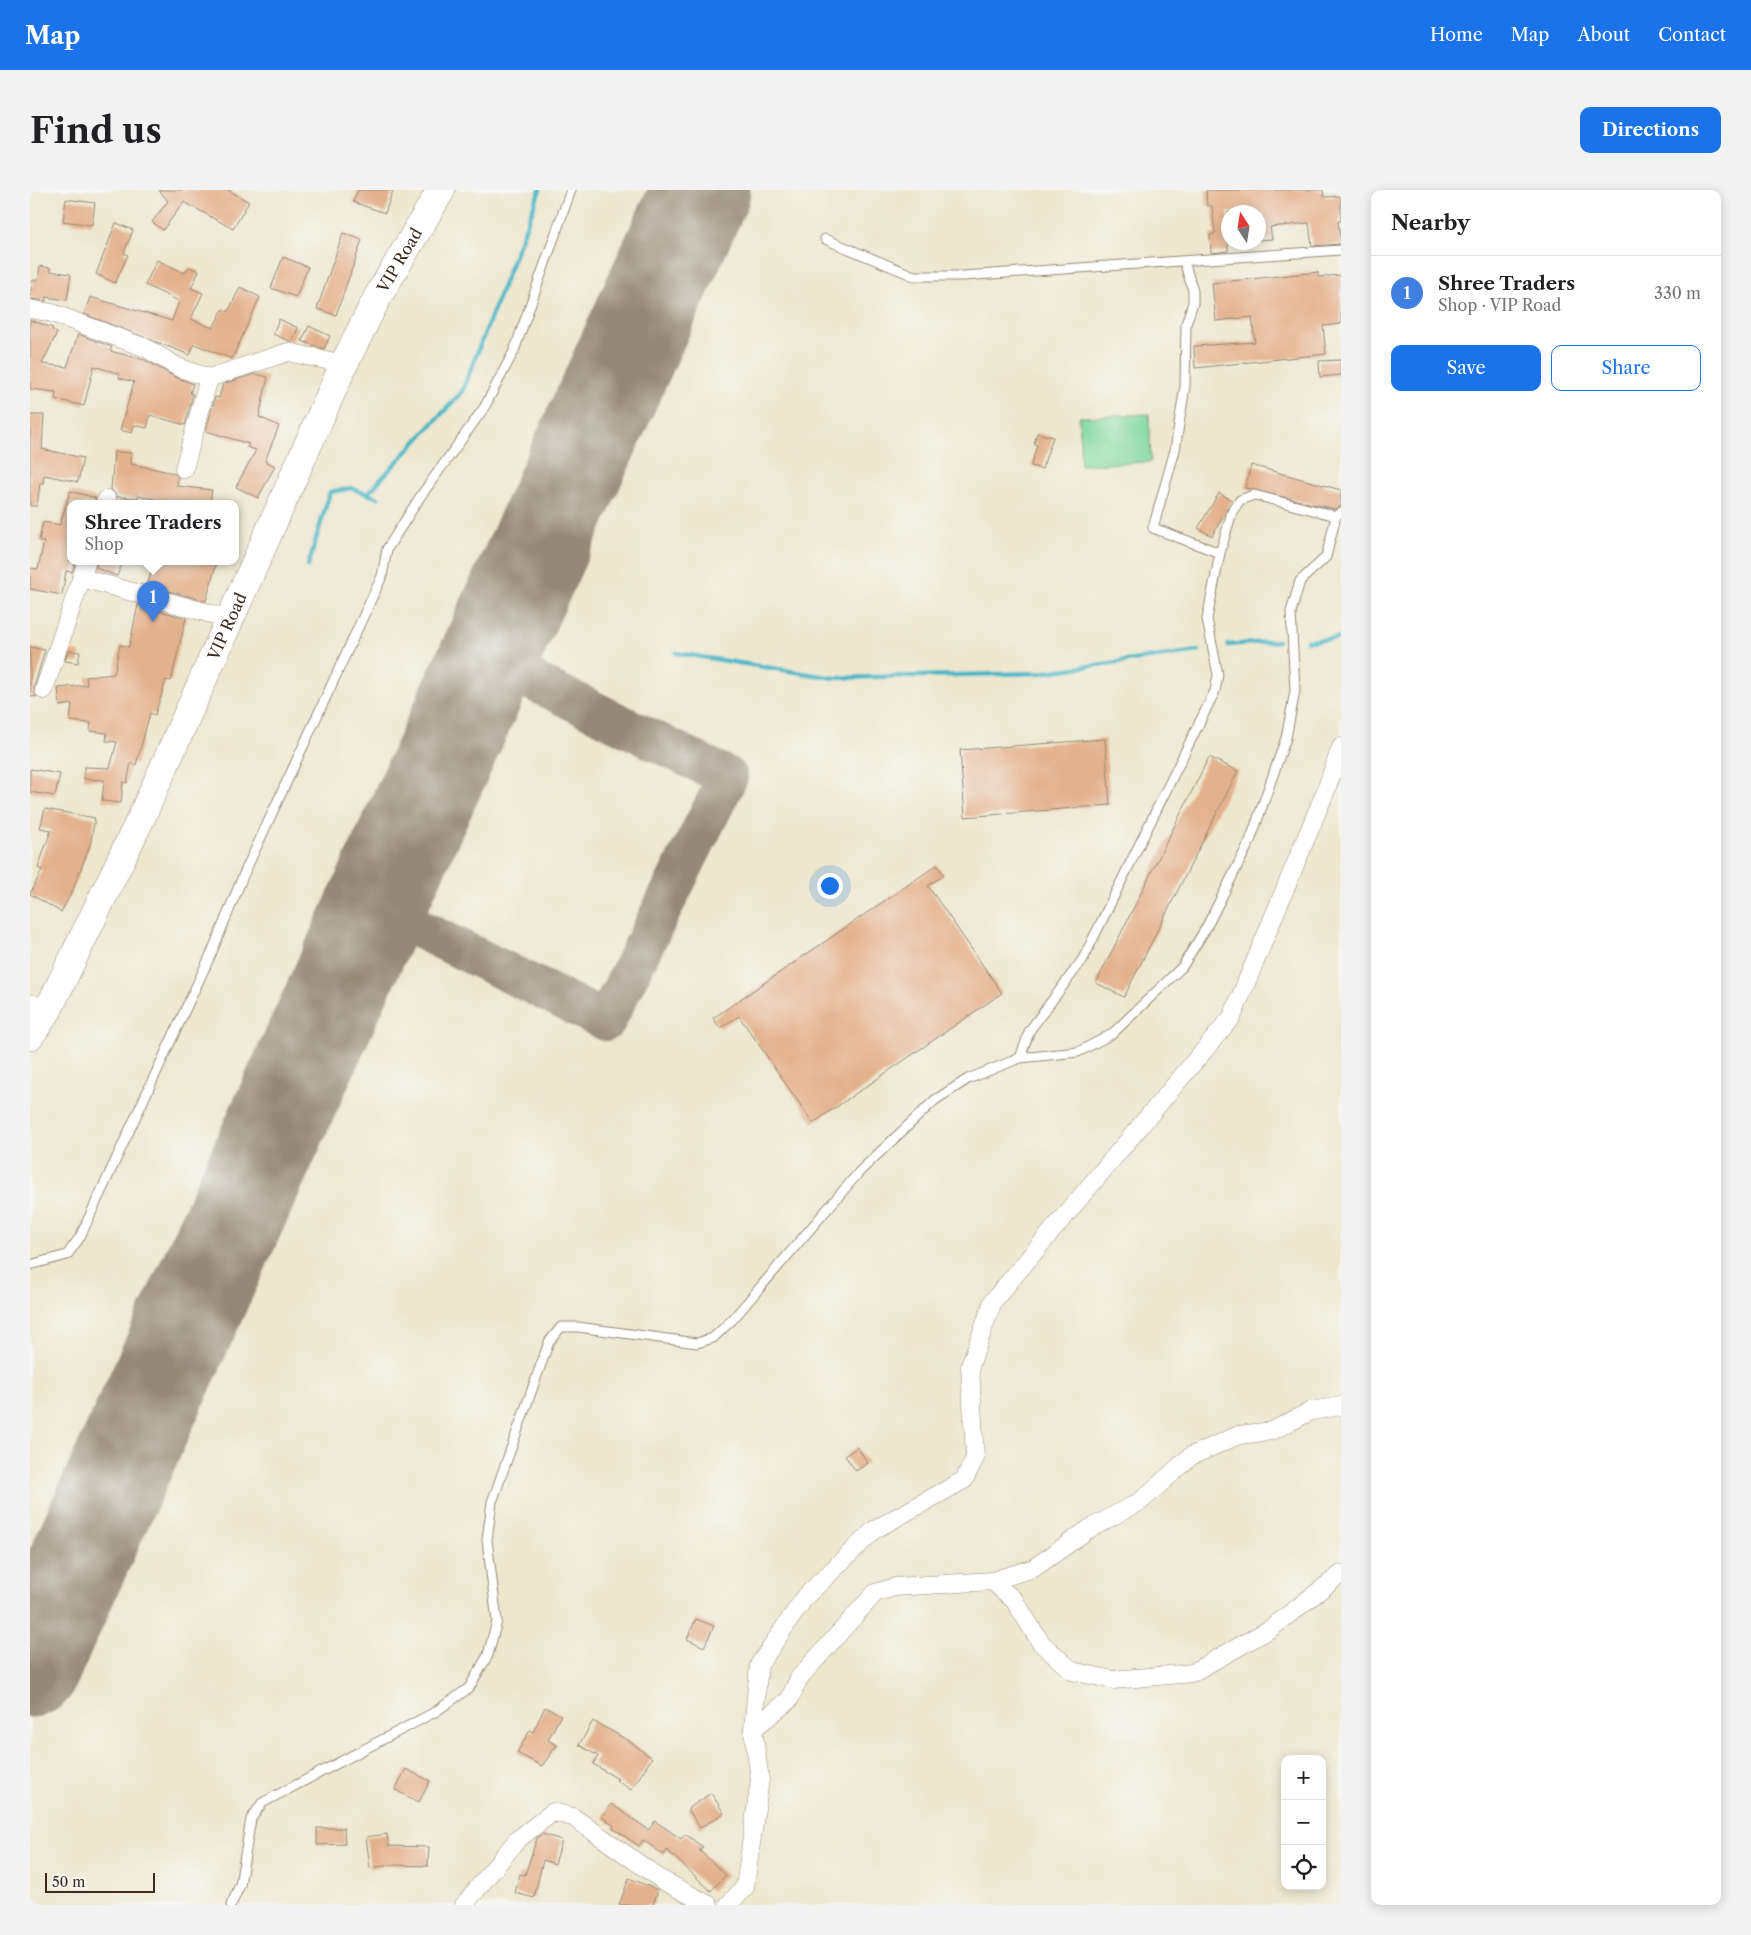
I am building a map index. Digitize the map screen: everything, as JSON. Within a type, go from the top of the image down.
[{"type":"highway","name":"VIP Road","points":[[30,1036],[39,1006],[142,816],[344,364],[377,298],[441,190]]},
{"type":"street","points":[[30,309],[52,313],[146,348],[178,367],[209,378],[288,352],[344,364]]},
{"type":"street","points":[[184,469],[209,378]]},
{"type":"street","points":[[44,690],[87,565]]},
{"type":"street","points":[[82,578],[230,619]]},
{"type":"street","points":[[728,1905],[745,1887],[760,1780],[753,1729],[759,1665],[805,1597],[874,1530],[964,1480],[975,1458],[970,1366],[993,1301],[1232,1017],[1326,790],[1341,747]]},
{"type":"street","points":[[753,1729],[789,1700],[798,1678],[875,1593],[895,1587],[992,1581],[1034,1568],[1089,1529],[1141,1501],[1191,1456],[1239,1435],[1272,1432],[1311,1411],[1341,1406]]},
{"type":"street","points":[[992,1581],[1014,1600],[1041,1643],[1072,1671],[1113,1680],[1192,1673],[1270,1629],[1341,1574]]},
{"type":"street","points":[[464,1905],[517,1840],[553,1812],[573,1817],[662,1880],[709,1905]]},
{"type":"lane","points":[[30,1265],[66,1255],[80,1237],[212,952],[243,876],[382,576],[387,549],[420,497],[484,408],[514,351],[571,190]]},
{"type":"lane","points":[[825,239],[914,276],[963,276],[1341,250]]},
{"type":"lane","points":[[1184,261],[1193,291],[1193,303],[1186,324],[1185,386],[1175,450],[1153,528],[1220,553]]},
{"type":"lane","points":[[231,1905],[240,1885],[251,1820],[262,1803],[435,1712],[469,1688],[488,1655],[497,1621],[487,1540],[492,1502],[549,1342],[561,1327],[578,1327],[697,1343],[713,1338],[733,1319],[860,1171],[935,1100],[968,1079],[1020,1058],[1078,1052],[1112,1034],[1182,967],[1206,928],[1250,841],[1286,738],[1295,691],[1291,612],[1300,581],[1326,557],[1338,514],[1254,495],[1240,500],[1232,512],[1220,553],[1207,619],[1218,675],[1214,691],[1083,959],[1030,1030],[1020,1058]]},
{"type":"green space","points":[[1149,414],[1151,462],[1081,465],[1079,417]]},
{"type":"building","points":[[159,190],[228,190],[249,202],[233,229],[184,202],[163,230],[152,222],[168,201]]},
{"type":"building","points":[[358,190],[393,190],[385,213],[353,202]]},
{"type":"building","points":[[1206,190],[1323,190],[1324,197],[1341,196],[1341,221],[1338,221],[1341,244],[1312,246],[1309,223],[1270,227],[1272,239],[1266,239],[1266,205],[1221,205],[1221,250],[1228,251],[1211,253],[1210,235],[1215,234],[1212,206],[1207,206]]},
{"type":"building","points":[[66,199],[95,203],[92,225],[63,221]]},
{"type":"building","points":[[116,223],[133,230],[124,253],[128,255],[115,283],[96,274]]},
{"type":"building","points":[[343,233],[362,240],[336,315],[317,309]]},
{"type":"building","points":[[283,257],[308,267],[296,297],[271,288]]},
{"type":"building","points":[[157,260],[185,273],[189,267],[199,271],[191,288],[203,293],[191,319],[213,328],[223,309],[228,312],[240,287],[260,297],[232,359],[194,344],[190,355],[84,314],[90,297],[172,321],[179,301],[145,285]]},
{"type":"building","points":[[40,266],[51,268],[50,271],[71,274],[67,300],[46,297],[46,301],[30,299],[33,280],[38,280]]},
{"type":"building","points":[[1318,272],[1318,277],[1341,275],[1341,324],[1323,326],[1326,354],[1195,368],[1194,346],[1255,342],[1252,317],[1216,321],[1212,283]]},
{"type":"building","points":[[279,319],[298,328],[292,342],[273,334]]},
{"type":"building","points":[[30,320],[53,328],[52,330],[57,333],[42,364],[67,367],[78,334],[112,347],[110,351],[145,360],[173,376],[193,384],[190,393],[193,394],[185,425],[150,415],[147,428],[134,425],[132,433],[120,430],[134,382],[119,378],[120,374],[94,366],[84,406],[55,399],[56,392],[30,389]]},
{"type":"building","points":[[309,326],[330,336],[324,349],[302,341]]},
{"type":"building","points":[[1341,360],[1341,375],[1320,377],[1319,361]]},
{"type":"building","points":[[255,374],[268,377],[259,417],[279,426],[265,461],[275,466],[258,498],[236,487],[256,450],[247,447],[249,444],[206,431],[215,397],[219,398],[223,384]]},
{"type":"building","points":[[30,415],[44,415],[42,449],[83,458],[78,482],[44,475],[43,483],[40,483],[37,506],[30,506]]},
{"type":"building","points":[[1037,433],[1053,437],[1042,469],[1031,466],[1037,445],[1034,444]]},
{"type":"building","points":[[114,452],[132,453],[131,464],[174,473],[178,478],[177,486],[212,490],[210,500],[158,500],[138,496],[138,498],[117,497],[111,489]]},
{"type":"building","points":[[1251,465],[1341,490],[1341,506],[1335,509],[1245,488]]},
{"type":"building","points":[[70,491],[96,498],[95,500],[67,500]]},
{"type":"building","points":[[1219,493],[1232,500],[1212,536],[1198,528]]},
{"type":"building","points":[[67,501],[67,565],[75,565],[72,572],[66,571],[62,595],[30,589],[30,568],[38,569],[44,542],[39,541],[43,522],[60,525]]},
{"type":"building","points":[[96,565],[121,565],[117,576],[96,568]]},
{"type":"building","points":[[154,565],[216,565],[206,601],[147,585]]},
{"type":"building","points":[[138,605],[186,618],[171,681],[166,680],[155,715],[150,713],[136,765],[131,763],[127,783],[123,782],[121,803],[102,801],[104,780],[84,779],[84,767],[110,768],[117,742],[106,741],[107,733],[90,731],[91,723],[70,721],[72,704],[60,706],[58,688],[87,685],[86,677],[114,674],[120,645],[129,647]]},
{"type":"building","points":[[30,647],[45,650],[34,687],[36,697],[30,696]]},
{"type":"building","points":[[68,650],[80,652],[78,663],[65,661]]},
{"type":"building","points":[[1105,739],[1110,805],[965,817],[960,750]]},
{"type":"building","points":[[1209,757],[1238,771],[1124,997],[1096,983]]},
{"type":"building","points":[[30,769],[60,774],[55,796],[30,792]]},
{"type":"building","points":[[45,809],[95,818],[90,845],[72,892],[61,912],[30,894],[42,870],[38,868],[51,830],[40,828]]},
{"type":"building","points":[[937,865],[944,875],[928,886],[1002,993],[813,1123],[739,1016],[720,1028],[713,1018]]},
{"type":"building","points":[[857,1447],[868,1463],[856,1471],[845,1456]]},
{"type":"building","points":[[696,1619],[714,1626],[704,1647],[687,1639]]},
{"type":"building","points":[[545,1707],[561,1715],[548,1740],[557,1745],[542,1766],[517,1753],[530,1730],[533,1732]]},
{"type":"building","points":[[593,1721],[629,1741],[652,1758],[631,1790],[616,1780],[618,1779],[593,1764],[598,1756],[579,1745]]},
{"type":"building","points":[[406,1769],[430,1781],[419,1802],[395,1790]]},
{"type":"building","points":[[711,1793],[724,1813],[700,1828],[688,1809]]},
{"type":"building","points":[[611,1804],[649,1830],[655,1821],[681,1839],[685,1834],[703,1847],[699,1850],[726,1875],[711,1891],[667,1850],[664,1855],[643,1840],[639,1846],[613,1828],[614,1826],[602,1817]]},
{"type":"building","points":[[317,1828],[344,1828],[345,1844],[317,1845]]},
{"type":"building","points":[[387,1834],[389,1846],[429,1847],[428,1866],[392,1865],[370,1868],[366,1837]]},
{"type":"building","points":[[542,1834],[562,1840],[555,1864],[543,1860],[534,1898],[515,1893],[520,1874],[525,1875],[537,1838]]},
{"type":"building","points":[[629,1878],[658,1890],[653,1905],[619,1905]]},
{"type":"waterway","points":[[368,493],[462,392],[540,190]]},
{"type":"waterway","points":[[308,566],[330,492],[351,488],[378,498]]},
{"type":"waterway","points":[[1307,641],[1341,638]]},
{"type":"waterway","points":[[1228,645],[1278,641]]},
{"type":"waterway","points":[[676,653],[834,678],[1039,673],[1198,651]]},
{"type":"taxiway","points":[[375,907],[606,1021],[728,777],[488,659]]},
{"type":"runway","points":[[30,1668],[701,190]]},
{"type":"place","name":"Shree Traders","points":[[153,622]]}]
